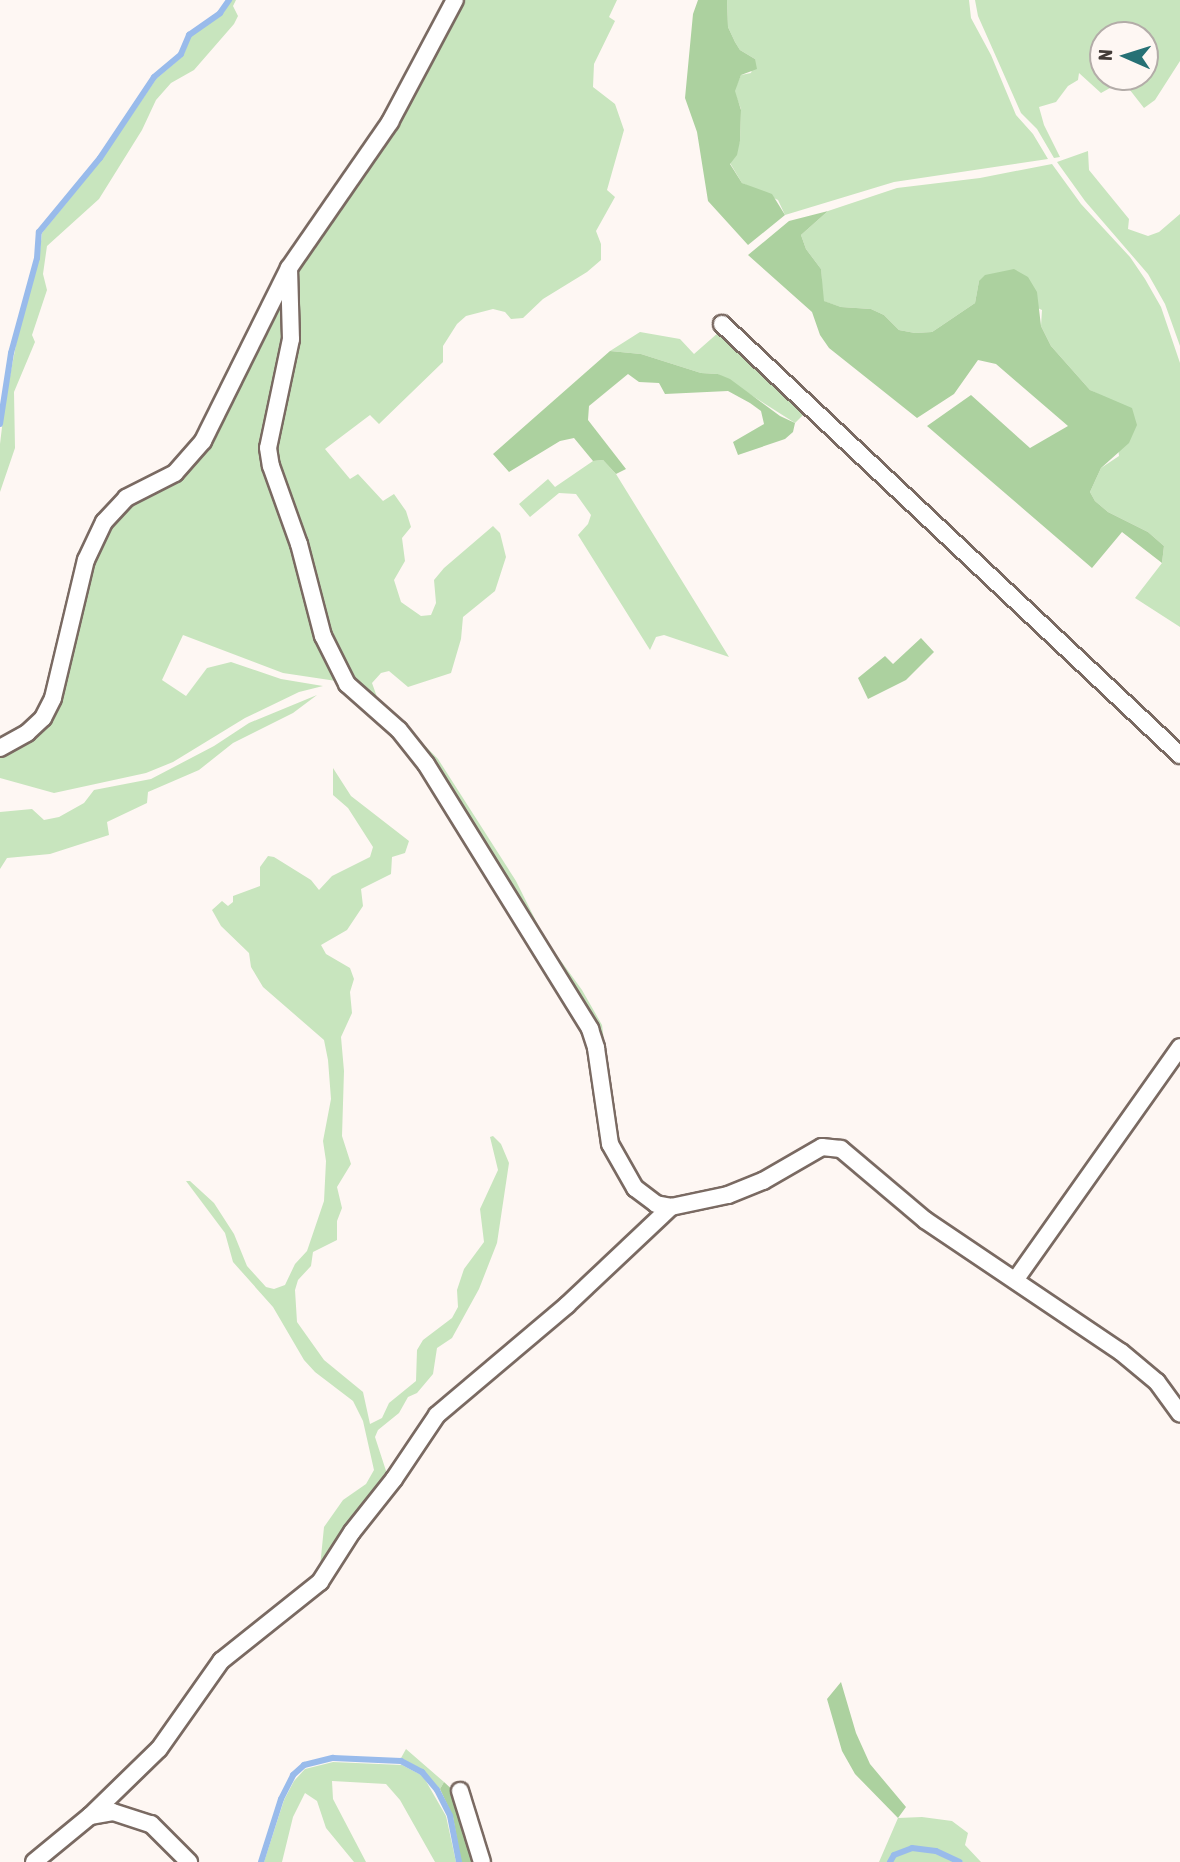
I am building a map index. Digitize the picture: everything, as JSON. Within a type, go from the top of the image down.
[{"type":"street","points":[[0,748],[27,733],[43,718],[53,698],[86,560],[104,522],[126,498],[175,473],[203,441],[289,268],[390,122],[455,0]]},
{"type":"street","points":[[289,268],[291,338],[268,447],[271,466],[299,544],[323,636],[347,684],[412,744],[483,853],[590,1029],[596,1048],[610,1144],[617,1161],[645,1198],[671,1207],[728,1195],[764,1181],[814,1151],[831,1145],[851,1156],[925,1220],[1016,1279],[1131,1360],[1169,1395],[1180,1414]]},
{"type":"street","points":[[722,324],[1180,755]]},
{"type":"street","points":[[1016,1279],[1180,1047]]},
{"type":"street","points":[[34,1862],[90,1816],[159,1749],[221,1661],[320,1582],[352,1532],[394,1479],[437,1415],[568,1305],[671,1207]]},
{"type":"street","points":[[460,1791],[482,1862]]},
{"type":"street","points":[[90,1816],[113,1812],[151,1824],[189,1862]]},
{"type":"green space","points":[[231,0],[236,0],[233,6],[238,16],[234,24],[194,70],[171,83],[156,100],[142,130],[99,199],[47,246],[43,274],[47,290],[32,335],[35,342],[14,392],[15,448],[0,492],[0,444],[5,402],[19,329],[39,259],[42,233],[102,159],[156,79],[183,56],[191,36],[222,15]]},
{"type":"green space","points":[[459,0],[617,0],[609,17],[615,21],[594,64],[593,87],[615,104],[624,130],[607,190],[615,197],[596,231],[601,244],[601,260],[587,272],[543,299],[523,318],[511,319],[505,312],[493,309],[466,316],[457,324],[443,346],[443,362],[379,424],[370,415],[325,449],[350,479],[358,474],[383,501],[394,494],[406,511],[411,527],[402,538],[405,561],[394,580],[401,602],[421,616],[431,615],[436,603],[434,580],[444,568],[493,526],[500,533],[506,557],[495,591],[463,617],[461,639],[451,673],[408,687],[389,671],[381,673],[372,683],[377,697],[438,759],[516,881],[545,939],[582,990],[602,1025],[604,1041],[600,1052],[463,815],[343,671],[273,460],[294,272]]},
{"type":"green space","points":[[698,0],[727,0],[728,27],[735,42],[740,50],[755,59],[757,69],[741,75],[735,91],[741,110],[740,141],[737,155],[730,164],[742,183],[772,194],[785,215],[748,245],[708,201],[697,132],[685,98],[693,14]]},
{"type":"green space","points":[[727,0],[969,0],[971,18],[991,55],[1016,115],[1033,134],[1048,159],[894,182],[785,215],[778,200],[742,183],[730,163],[740,141],[741,109],[734,91],[741,75],[751,73],[755,59],[740,50],[735,42],[728,27]]},
{"type":"green space","points":[[975,0],[1180,0],[1180,61],[1155,100],[1144,108],[1131,91],[1159,91],[1159,21],[1089,21],[1089,82],[1079,73],[1078,80],[1068,86],[1056,102],[1039,107],[1044,125],[1060,157],[1054,158],[1037,129],[1021,113],[978,16]]},
{"type":"green space","points":[[1088,151],[1089,170],[1129,219],[1128,229],[1148,236],[1159,232],[1180,214],[1180,346],[1165,304],[1148,274],[1085,201],[1057,162]]},
{"type":"green space","points":[[1052,164],[1081,204],[1130,257],[1145,279],[1161,307],[1180,363],[1180,627],[1135,598],[1162,563],[1164,546],[1148,532],[1108,512],[1095,501],[1090,492],[1101,468],[1119,456],[1112,401],[1090,390],[1051,346],[1041,326],[1042,310],[979,281],[975,303],[932,332],[899,330],[884,315],[871,309],[841,307],[823,301],[821,269],[806,249],[801,235],[828,211],[897,188],[980,178]]},
{"type":"green space","points":[[828,211],[801,235],[806,249],[821,269],[824,301],[841,307],[871,309],[884,315],[899,330],[932,332],[975,303],[979,281],[985,275],[1014,269],[1028,277],[1037,292],[1041,326],[1051,346],[1090,390],[1132,408],[1137,425],[1129,443],[1101,468],[1090,492],[1095,501],[1108,512],[1148,532],[1164,546],[1162,563],[1122,532],[1092,568],[927,426],[971,395],[1030,448],[1068,426],[996,364],[978,360],[954,394],[917,418],[829,348],[820,335],[812,312],[748,255],[789,221]]},
{"type":"green space","points":[[283,293],[287,344],[265,434],[343,682],[283,673],[183,635],[162,680],[186,696],[207,668],[231,662],[281,679],[323,686],[299,692],[245,718],[173,762],[146,773],[54,793],[0,778],[0,754],[32,736],[68,648],[102,534],[125,506],[195,462]]},
{"type":"green space","points":[[640,332],[680,339],[694,354],[719,332],[805,413],[795,423],[718,374],[701,373],[641,354],[610,351]]},
{"type":"green space","points":[[610,351],[641,354],[730,379],[780,416],[795,423],[793,432],[785,439],[738,455],[733,442],[764,424],[761,411],[728,391],[665,394],[659,383],[639,382],[628,374],[589,406],[588,420],[626,469],[616,474],[603,460],[593,461],[574,438],[560,441],[509,472],[493,454]]},
{"type":"green space","points":[[603,460],[616,474],[729,657],[664,635],[656,637],[650,650],[578,535],[588,524],[591,515],[576,494],[559,493],[530,517],[519,504],[548,479],[555,487],[593,461]]},
{"type":"green space","points":[[921,638],[934,652],[906,680],[868,699],[858,678],[885,656],[893,664]]},
{"type":"green space","points":[[317,695],[293,713],[233,743],[199,770],[148,792],[147,803],[107,822],[109,835],[50,854],[7,858],[0,869],[0,812],[32,809],[44,820],[59,817],[84,803],[94,790],[151,779],[214,746],[249,723]]},
{"type":"green space","points":[[333,768],[351,796],[409,841],[405,853],[392,857],[391,874],[361,889],[363,906],[347,930],[321,945],[326,954],[350,968],[354,979],[350,992],[352,1013],[341,1037],[344,1071],[342,1136],[351,1164],[337,1187],[342,1208],[337,1221],[337,1240],[313,1252],[311,1266],[298,1280],[295,1290],[297,1322],[324,1360],[363,1392],[370,1424],[382,1418],[389,1403],[416,1381],[417,1350],[423,1340],[452,1318],[458,1307],[457,1290],[464,1269],[484,1242],[480,1209],[498,1170],[490,1137],[493,1136],[501,1144],[509,1163],[497,1243],[479,1289],[452,1338],[437,1348],[433,1374],[417,1393],[408,1397],[399,1413],[378,1430],[375,1437],[388,1477],[319,1577],[324,1527],[343,1500],[366,1484],[374,1470],[363,1421],[353,1401],[315,1372],[304,1360],[273,1307],[233,1262],[225,1233],[186,1181],[190,1181],[214,1203],[234,1234],[247,1266],[266,1287],[274,1289],[285,1285],[295,1264],[307,1251],[324,1201],[326,1161],[323,1141],[331,1099],[328,1060],[324,1040],[263,987],[251,967],[249,953],[221,926],[212,910],[222,901],[228,906],[233,902],[233,896],[260,886],[260,867],[268,856],[311,880],[319,890],[332,876],[370,857],[373,847],[348,808],[333,795]]},
{"type":"green space","points":[[841,1682],[856,1733],[870,1764],[906,1807],[898,1818],[855,1774],[842,1751],[827,1699]]},
{"type":"green space","points":[[406,1749],[444,1782],[440,1789],[421,1769],[401,1758]]},
{"type":"green space","points":[[333,1762],[402,1765],[423,1776],[446,1816],[456,1862],[435,1862],[400,1800],[386,1784],[332,1781],[333,1799],[366,1862],[354,1862],[326,1828],[317,1801],[305,1793],[293,1817],[282,1862],[264,1862],[284,1800],[294,1781],[305,1769]]},
{"type":"green space","points":[[444,1782],[457,1794],[477,1862],[461,1862],[453,1817],[440,1789]]},
{"type":"green space","points":[[922,1817],[952,1821],[968,1833],[965,1845],[981,1862],[963,1862],[936,1849],[912,1846],[893,1853],[888,1862],[879,1862],[898,1818]]},
{"type":"green space","points":[[912,1849],[936,1852],[957,1862],[892,1862],[895,1856]]},
{"type":"waterway","points":[[0,424],[11,353],[37,258],[39,232],[100,158],[154,77],[181,54],[189,35],[220,13],[229,0]]},
{"type":"waterway","points":[[261,1862],[281,1799],[293,1775],[304,1765],[333,1758],[401,1761],[422,1772],[437,1790],[450,1816],[459,1862]]},
{"type":"waterway","points":[[890,1862],[894,1855],[912,1848],[936,1851],[960,1862]]}]
